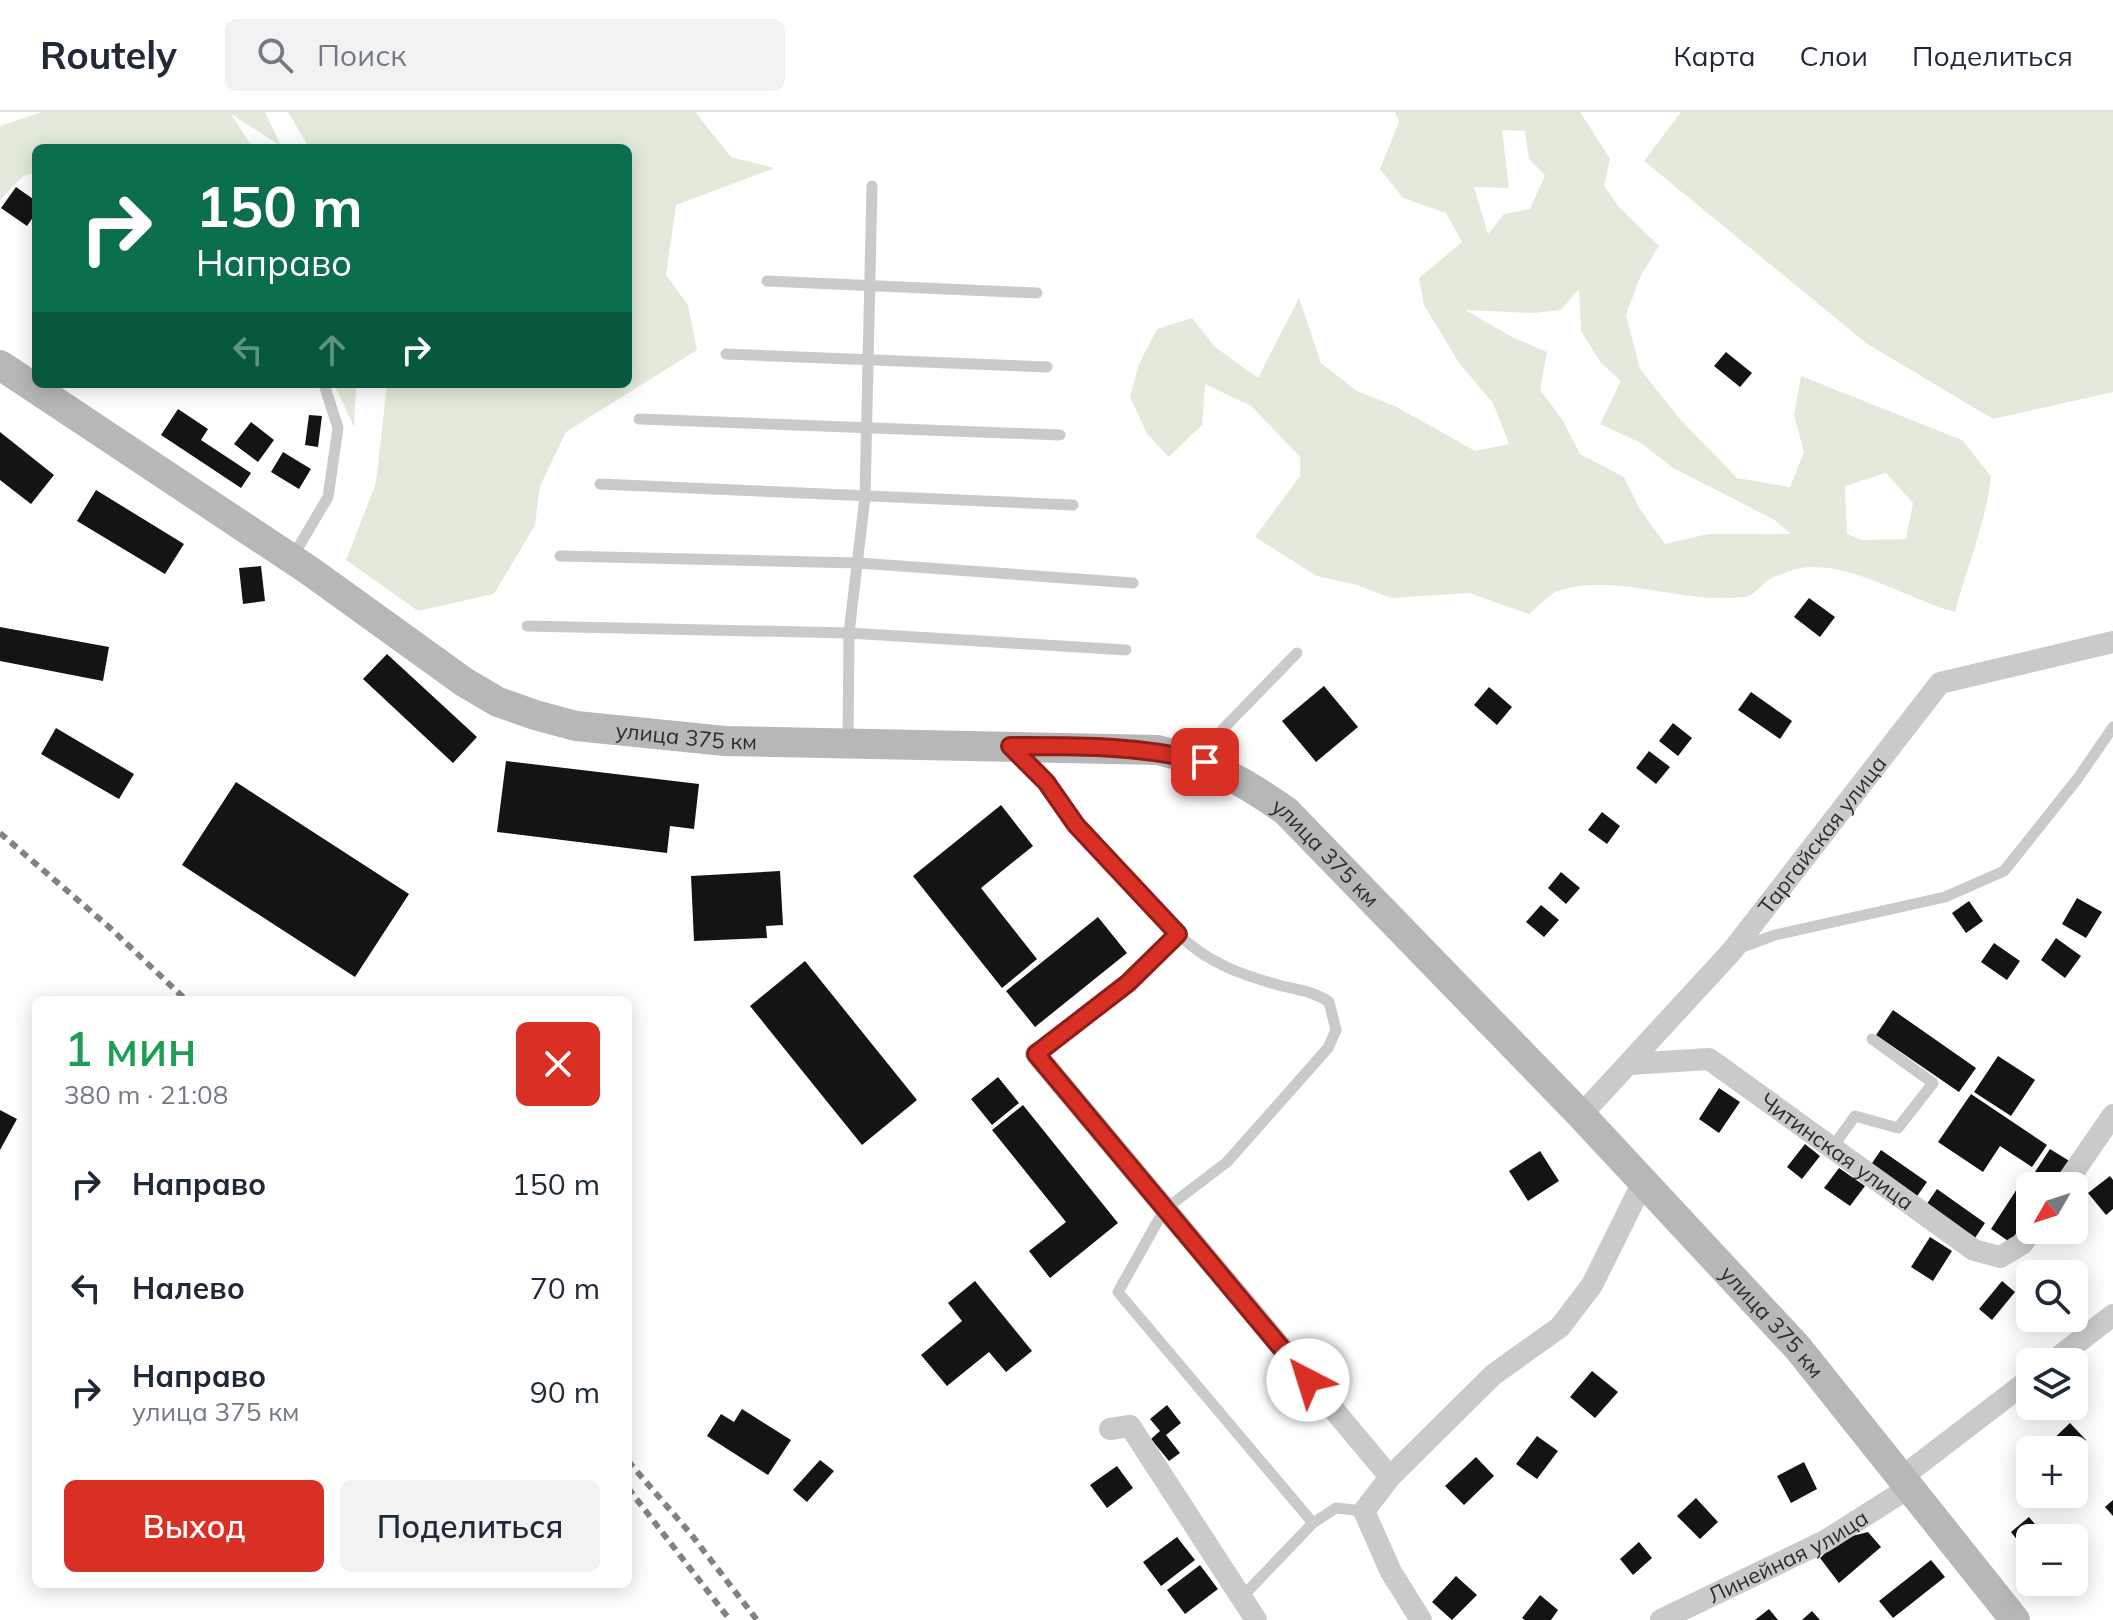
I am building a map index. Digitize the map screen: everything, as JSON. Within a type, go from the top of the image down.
[{"type":"main road","name":"улица 375 км","points":[[0,365],[32,386]]},
{"type":"main road","name":"улица 375 км","points":[[35,388],[292,558],[464,682],[498,702],[535,715],[576,726],[651,736],[725,741],[1143,748],[1205,762],[1244,782],[1286,811],[1581,1115],[1798,1348],[2015,1620]]},
{"type":"street","name":"Таргайская улица","points":[[1581,1115],[1732,951],[1940,683],[2113,642]]},
{"type":"street","points":[[1036,1054],[1390,1477]]},
{"type":"street","name":"Читинская улица","points":[[1629,1064],[1709,1059],[1974,1250],[2000,1257],[2022,1244]]},
{"type":"street","points":[[2074,1172],[2113,1115]]},
{"type":"street","points":[[1421,1620],[1391,1572],[1364,1511],[1390,1477],[1493,1375],[1560,1327],[1592,1285],[1643,1182]]},
{"type":"street","points":[[2070,1348],[2113,1315]]},
{"type":"street","name":"Линейная улица","points":[[1661,1620],[1825,1541],[1906,1482],[2016,1391]]},
{"type":"street","points":[[1110,1429],[1130,1426],[1256,1620]]},
{"type":"lane","points":[[848,743],[849,633],[865,497],[867,286],[872,186]]},
{"type":"lane","points":[[767,281],[1037,293]]},
{"type":"lane","points":[[726,354],[1047,367]]},
{"type":"lane","points":[[292,558],[328,497],[338,428],[325,388]]},
{"type":"lane","points":[[639,419],[864,425],[1060,435]]},
{"type":"lane","points":[[600,484],[1073,505]]},
{"type":"lane","points":[[560,556],[859,563],[1133,583]]},
{"type":"lane","points":[[527,626],[849,633],[1126,650]]},
{"type":"lane","points":[[1205,762],[1223,729],[1297,653]]},
{"type":"lane","points":[[1732,951],[1775,935],[1945,897],[2004,871],[2078,778],[2113,727]]},
{"type":"lane","points":[[1010,746],[1046,782],[1076,825],[1178,934],[1212,963],[1246,976],[1318,994],[1329,1002],[1336,1030],[1328,1048],[1227,1162],[1164,1210],[1118,1292],[1313,1523]]},
{"type":"lane","points":[[1036,1054],[1128,983],[1178,934]]},
{"type":"lane","points":[[1832,1148],[1855,1116],[1898,1128],[1933,1083],[1872,1039]]},
{"type":"lane","points":[[1242,1597],[1313,1523],[1336,1508],[1364,1511]]},
{"type":"green space","points":[[42,112],[265,112],[280,144],[231,114],[250,144],[32,144],[32,173],[23,176],[0,200],[0,126]]},
{"type":"green space","points":[[288,112],[695,112],[731,157],[775,168],[676,205],[666,275],[688,305],[697,350],[566,432],[540,486],[535,525],[494,594],[418,611],[346,560],[376,483],[387,388],[632,388],[632,144],[307,144]]},
{"type":"green space","points":[[1395,112],[1580,112],[1610,159],[1604,186],[1618,206],[1659,246],[1641,275],[1626,315],[1640,369],[1679,418],[1737,478],[1790,487],[1804,452],[1794,415],[1801,376],[1962,440],[1991,476],[1981,528],[1955,612],[1865,577],[1810,567],[1774,577],[1745,597],[1698,597],[1627,587],[1580,586],[1554,593],[1529,614],[1469,593],[1391,598],[1357,585],[1317,576],[1255,537],[1300,476],[1300,457],[1251,406],[1205,384],[1202,425],[1169,457],[1147,434],[1130,397],[1139,364],[1157,329],[1192,318],[1215,347],[1258,378],[1299,298],[1321,363],[1357,391],[1395,406],[1475,451],[1509,444],[1493,403],[1459,363],[1424,305],[1419,278],[1462,242],[1446,213],[1403,198],[1380,169],[1399,122]],"holes":[[[1502,130],[1525,131],[1529,159],[1545,175],[1530,209],[1504,214],[1488,234],[1474,187],[1509,188]],[[1579,289],[1581,331],[1601,363],[1621,381],[1600,424],[1641,443],[1673,468],[1773,519],[1791,534],[1708,534],[1665,544],[1640,509],[1624,477],[1580,454],[1562,419],[1540,390],[1547,352],[1514,338],[1465,310],[1533,313],[1561,310]],[[1886,473],[1913,503],[1906,539],[1862,540],[1847,534],[1845,486]]]},
{"type":"green space","points":[[1681,112],[2113,112],[2113,392],[1993,419],[1866,343],[1644,161]]},
{"type":"green space","points":[[336,388],[356,388],[354,427]]},
{"type":"building","points":[[16,187],[32,198],[32,219],[27,226],[1,208]]},
{"type":"building","points":[[1726,352],[1752,373],[1740,387],[1714,366]]},
{"type":"building","points":[[178,409],[208,429],[201,440],[251,473],[241,488],[161,435]]},
{"type":"building","points":[[309,415],[322,416],[318,447],[305,445]]},
{"type":"building","points":[[251,422],[274,440],[258,462],[234,444]]},
{"type":"building","points":[[0,432],[54,475],[31,504],[0,480]]},
{"type":"building","points":[[283,452],[311,469],[299,489],[271,472]]},
{"type":"building","points":[[96,490],[184,544],[165,574],[77,521]]},
{"type":"building","points":[[261,566],[265,601],[243,604],[239,568]]},
{"type":"building","points":[[1809,598],[1835,617],[1820,637],[1794,617]]},
{"type":"building","points":[[0,627],[109,647],[103,681],[0,661]]},
{"type":"building","points":[[387,654],[477,737],[453,763],[363,679]]},
{"type":"building","points":[[1324,686],[1358,727],[1316,762],[1282,721]]},
{"type":"building","points":[[1489,687],[1512,707],[1497,725],[1474,705]]},
{"type":"building","points":[[1751,692],[1792,721],[1780,739],[1738,710]]},
{"type":"building","points":[[1673,723],[1692,738],[1678,756],[1659,741]]},
{"type":"building","points":[[56,728],[134,774],[119,799],[41,754]]},
{"type":"building","points":[[1649,751],[1670,767],[1656,784],[1636,768]]},
{"type":"building","points":[[506,761],[699,784],[694,829],[670,826],[667,853],[497,832]]},
{"type":"building","points":[[236,782],[409,894],[355,977],[182,865]]},
{"type":"building","points":[[1001,805],[1033,846],[981,888],[1037,959],[1002,988],[913,876]]},
{"type":"building","points":[[1602,812],[1620,826],[1607,844],[1588,830]]},
{"type":"building","points":[[780,871],[783,925],[766,926],[767,938],[694,941],[691,876]]},
{"type":"building","points":[[1561,872],[1580,888],[1566,904],[1548,888]]},
{"type":"building","points":[[2077,898],[2102,912],[2086,938],[2062,924]]},
{"type":"building","points":[[1969,901],[1983,921],[1966,933],[1952,913]]},
{"type":"building","points":[[1541,905],[1559,920],[1544,937],[1526,922]]},
{"type":"building","points":[[1098,917],[1127,953],[1035,1027],[1006,991]]},
{"type":"building","points":[[2056,938],[2081,956],[2065,978],[2041,960]]},
{"type":"building","points":[[1994,943],[2020,961],[2007,980],[1981,962]]},
{"type":"building","points":[[805,961],[917,1100],[862,1145],[750,1006]]},
{"type":"building","points":[[1893,1010],[1976,1068],[1959,1092],[1876,1035]]},
{"type":"building","points":[[1998,1056],[2035,1080],[2011,1116],[1974,1092]]},
{"type":"building","points":[[998,1077],[1019,1103],[992,1125],[971,1099]]},
{"type":"building","points":[[1719,1088],[1740,1102],[1719,1133],[1699,1119]]},
{"type":"building","points":[[1971,1094],[2047,1145],[2032,1167],[2000,1146],[1983,1172],[1938,1142]]},
{"type":"building","points":[[1023,1105],[1118,1223],[1050,1278],[1029,1251],[1066,1222],[992,1130]]},
{"type":"building","points":[[0,1110],[17,1119],[0,1150]]},
{"type":"building","points":[[1805,1144],[1820,1156],[1802,1179],[1787,1167]]},
{"type":"building","points":[[2050,1149],[2071,1162],[2065,1172],[2035,1172]]},
{"type":"building","points":[[1881,1150],[1927,1182],[1913,1202],[1868,1169]]},
{"type":"building","points":[[1540,1151],[1559,1181],[1528,1201],[1509,1171]]},
{"type":"building","points":[[1839,1168],[1865,1186],[1850,1206],[1824,1188]]},
{"type":"building","points":[[2110,1176],[2113,1180],[2113,1209],[2106,1215],[2088,1193]]},
{"type":"building","points":[[1937,1189],[1985,1223],[1973,1241],[1924,1208]]},
{"type":"building","points":[[2016,1190],[2016,1236],[2011,1243],[1991,1229]]},
{"type":"building","points":[[1930,1237],[1952,1251],[1933,1281],[1911,1267]]},
{"type":"building","points":[[975,1281],[1032,1351],[1006,1372],[989,1352],[947,1386],[921,1355],[962,1321],[948,1303]]},
{"type":"building","points":[[2002,1281],[2015,1292],[1992,1320],[1979,1309]]},
{"type":"building","points":[[1592,1371],[1618,1392],[1595,1418],[1570,1397]]},
{"type":"building","points":[[1167,1405],[1181,1423],[1166,1435],[1180,1453],[1169,1461],[1151,1439],[1160,1431],[1150,1419]]},
{"type":"building","points":[[742,1409],[791,1440],[768,1475],[707,1436],[721,1414],[734,1422]]},
{"type":"building","points":[[2070,1423],[2082,1436],[2057,1436]]},
{"type":"building","points":[[1537,1436],[1558,1451],[1537,1479],[1516,1464]]},
{"type":"building","points":[[1476,1457],[1494,1476],[1464,1505],[1445,1486]]},
{"type":"building","points":[[820,1460],[834,1471],[807,1502],[793,1490]]},
{"type":"building","points":[[1804,1462],[1817,1489],[1791,1503],[1777,1476]]},
{"type":"building","points":[[1117,1466],[1133,1488],[1107,1508],[1090,1485]]},
{"type":"building","points":[[1696,1498],[1718,1522],[1700,1539],[1677,1516]]},
{"type":"building","points":[[2113,1500],[2113,1516],[2105,1507]]},
{"type":"building","points":[[2029,1517],[2035,1524],[2021,1524]]},
{"type":"building","points":[[1868,1532],[1881,1547],[1839,1583],[1820,1558],[1840,1539]]},
{"type":"building","points":[[1177,1537],[1195,1560],[1161,1586],[1143,1562]]},
{"type":"building","points":[[1639,1542],[1652,1558],[1633,1575],[1620,1559]]},
{"type":"building","points":[[1931,1560],[1945,1577],[1893,1618],[1879,1601]]},
{"type":"building","points":[[1200,1565],[1218,1589],[1185,1614],[1167,1590]]},
{"type":"building","points":[[1456,1576],[1477,1595],[1452,1620],[1432,1602]]},
{"type":"building","points":[[1540,1595],[1558,1610],[1551,1620],[1522,1618]]},
{"type":"building","points":[[1769,1609],[1778,1620],[1755,1620]]},
{"type":"building","points":[[1812,1611],[1820,1620],[1802,1620]]},
{"type":"railway","points":[[0,833],[108,926],[182,996]]},
{"type":"railway","points":[[632,1466],[690,1533],[757,1620]]},
{"type":"railway","points":[[632,1493],[730,1620]]},
{"type":"route","points":[[1205,762],[1158,750],[1128,747],[1010,746],[1046,782],[1076,825],[1178,934],[1128,983],[1036,1054],[1308,1380]]}]
